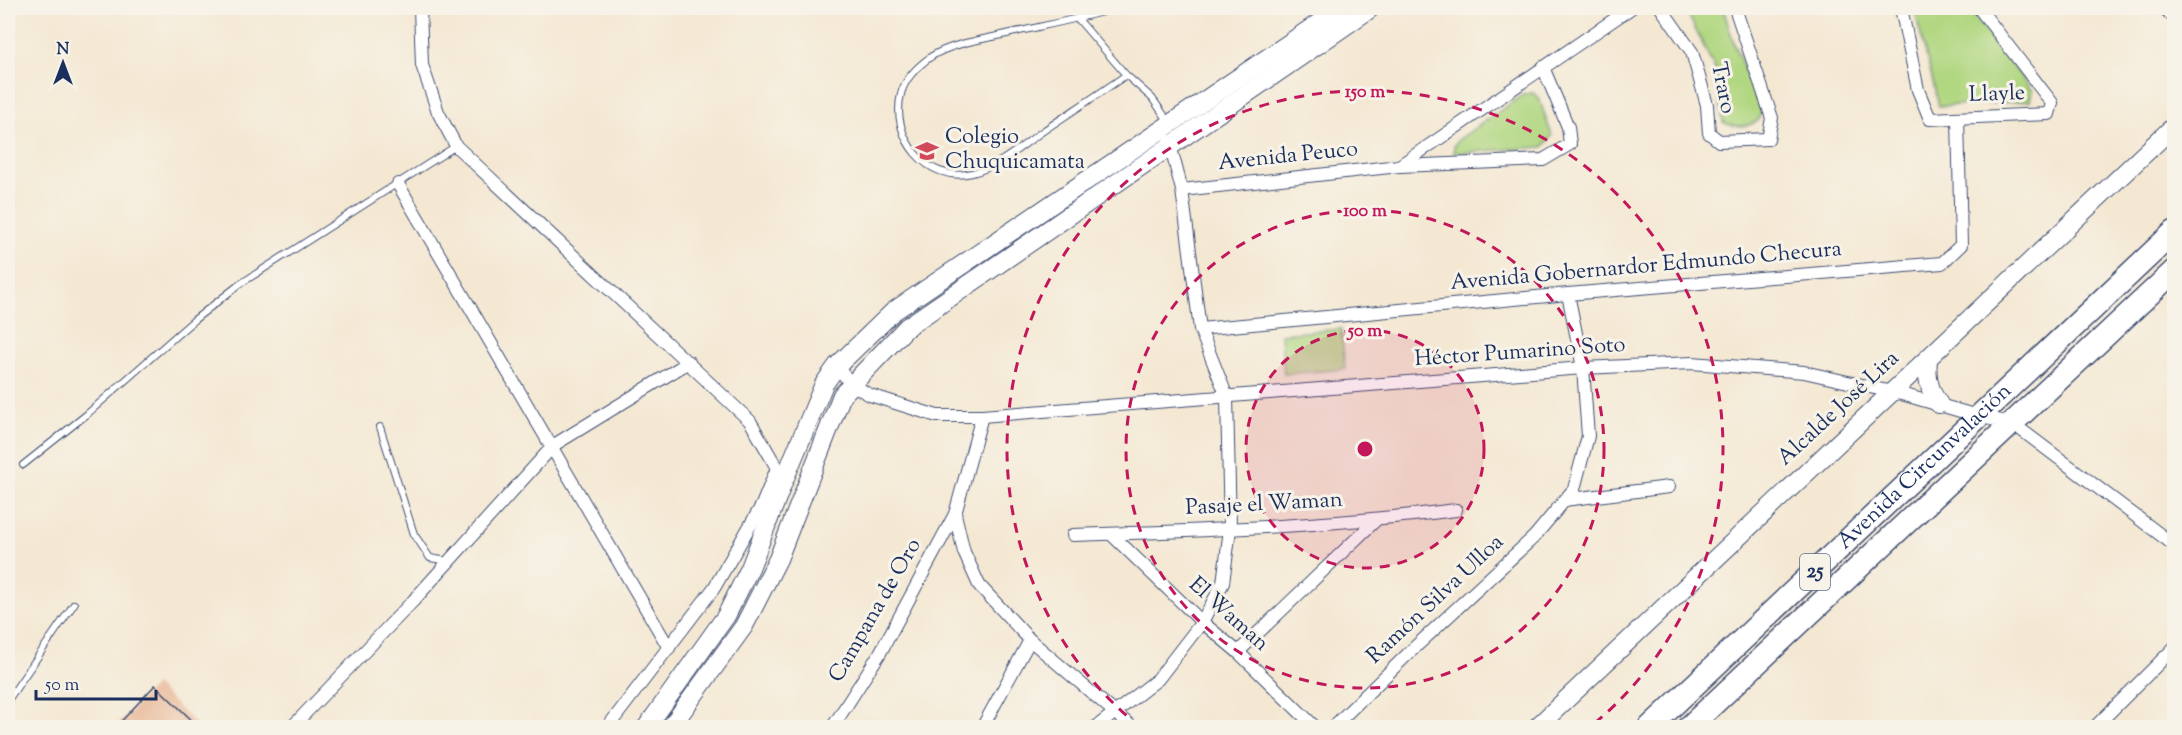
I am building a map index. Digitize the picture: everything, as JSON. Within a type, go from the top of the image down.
[{"type":"highway","name":"Avenida Circunvalación","points":[[1649,728],[2175,232]]},
{"type":"highway","name":"Avenida Circunvalación","points":[[1688,728],[2175,271]]},
{"type":"street","points":[[420,8],[422,66],[438,111],[456,146],[750,421],[779,476],[750,568],[726,616],[646,728]]},
{"type":"street","points":[[607,728],[669,648],[724,570],[779,476],[824,384],[837,366],[894,311],[1169,122],[1341,8]]},
{"type":"street","points":[[670,728],[744,626],[778,559],[842,395],[851,384],[907,327],[1371,8]]},
{"type":"street","name":"Avenida Peuco","points":[[1399,166],[1631,8]]},
{"type":"street","name":"Traro","points":[[1661,8],[1692,52],[1707,105],[1709,133],[1719,141],[1768,138],[1772,118],[1735,8]]},
{"type":"street","name":"Llayle","points":[[1901,8],[1918,90],[1930,119],[2049,114],[2052,103],[1979,8]]},
{"type":"street","points":[[2164,8],[2169,13],[2175,8]]},
{"type":"street","name":"Avenida Peuco","points":[[1182,190],[1399,166],[1544,160],[1570,144],[1568,127],[1544,67]]},
{"type":"street","name":"Avenida Gobernardor Edmundo Checura","points":[[1200,329],[1568,294],[1942,263],[1961,245],[1958,118]]},
{"type":"street","points":[[1095,728],[1158,679],[1202,622],[1223,583],[1230,529],[1227,397],[1200,329],[1182,190],[1169,147],[1169,122]]},
{"type":"street","name":"Alcalde José Lira","points":[[1536,728],[2175,126]]},
{"type":"street","points":[[398,184],[669,648]]},
{"type":"street","name":"Ramón Silva Ulloa","points":[[1332,728],[1534,537],[1574,489],[1588,436],[1583,368],[1568,294]]},
{"type":"street","points":[[1928,360],[1929,387],[1939,404]]},
{"type":"street","points":[[291,728],[553,447],[689,362]]},
{"type":"street","name":"Héctor Pumarino Soto","points":[[837,366],[851,384],[870,395],[937,416],[982,416],[1583,368],[1692,363],[1804,372],[2012,423],[2175,545]]},
{"type":"street","name":"Campana de Oro","points":[[832,728],[880,653],[955,514],[982,416]]},
{"type":"street","points":[[1564,501],[1669,487]]},
{"type":"street","name":"Pasaje el Waman","points":[[1073,535],[1376,520],[1456,510]]},
{"type":"street","points":[[955,514],[964,552],[979,585],[1030,640],[1133,728]]},
{"type":"street","points":[[1238,652],[1376,520]]},
{"type":"street","name":"El Waman","points":[[1111,534],[1316,728]]},
{"type":"street","points":[[982,728],[1030,640]]},
{"type":"street","points":[[2094,728],[2175,648]]},
{"type":"lane","points":[[1117,8],[1078,20],[965,43],[934,56],[910,74],[901,94],[900,123],[910,148],[927,166],[946,175],[972,173],[1006,159],[1041,132],[1126,75]]},
{"type":"lane","points":[[1078,20],[1126,75],[1152,98],[1169,122]]},
{"type":"lane","points":[[23,465],[86,415],[194,320],[240,284],[456,146]]},
{"type":"lane","points":[[380,427],[414,534],[430,558],[449,561]]},
{"type":"lane","points":[[8,700],[74,604]]},
{"type":"green space","points":[[1685,8],[1723,8],[1734,44],[1761,112],[1758,121],[1741,126],[1723,122],[1715,69]]},
{"type":"green space","points":[[1914,8],[1968,8],[2032,91],[2030,101],[1939,106]]},
{"type":"green space","points":[[1533,93],[1539,98],[1552,136],[1543,147],[1454,153],[1454,146],[1458,140],[1524,94]]},
{"type":"green space","points":[[1341,329],[1345,369],[1284,374],[1281,334]]},
{"type":"building","points":[[155,685],[200,728],[115,728]]},
{"type":"place","name":"Colegio Chuquicamata","points":[[927,151]]}]
